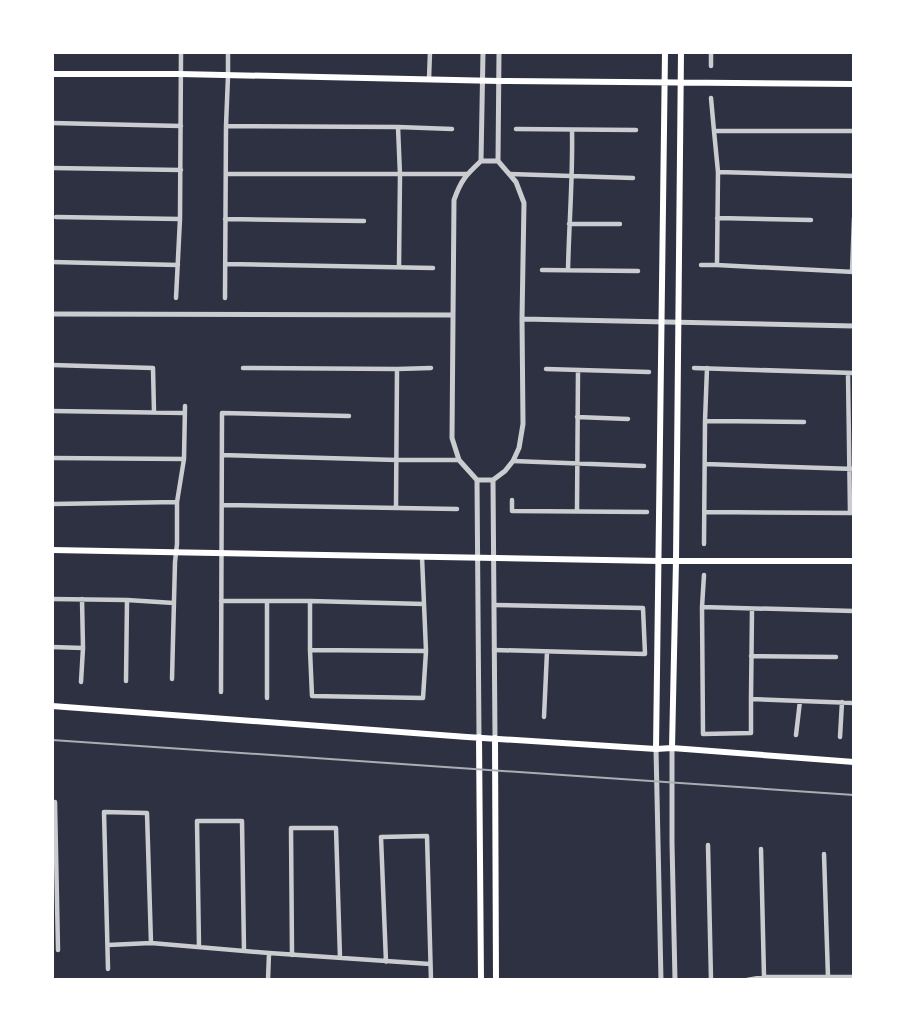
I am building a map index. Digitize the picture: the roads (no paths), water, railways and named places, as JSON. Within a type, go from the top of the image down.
[{"type":"main road","points":[[656,749],[665,52]]},
{"type":"main road","points":[[672,748],[681,52]]},
{"type":"main road","points":[[52,74],[180,70],[228,76],[854,84]]},
{"type":"main road","points":[[52,550],[176,552],[220,556],[854,561]]},
{"type":"main road","points":[[52,706],[854,762]]},
{"type":"main road","points":[[479,737],[481,980]]},
{"type":"main road","points":[[495,738],[496,980]]},
{"type":"main road","points":[[480,831],[495,831]]},
{"type":"street","points":[[176,298],[181,170],[181,52]]},
{"type":"street","points":[[225,298],[228,52]]},
{"type":"street","points":[[429,80],[430,52]]},
{"type":"street","points":[[481,161],[483,52]]},
{"type":"street","points":[[477,480],[493,480],[505,471],[519,448],[523,424],[524,203],[516,183],[498,161],[499,52]]},
{"type":"street","points":[[711,52],[711,66]]},
{"type":"street","points":[[711,98],[718,172],[717,265]]},
{"type":"street","points":[[52,123],[181,126]]},
{"type":"street","points":[[226,126],[452,129]]},
{"type":"street","points":[[398,127],[399,267]]},
{"type":"street","points":[[516,129],[636,130]]},
{"type":"street","points":[[568,270],[573,176],[572,130]]},
{"type":"street","points":[[714,131],[854,131]]},
{"type":"street","points":[[479,737],[477,480],[459,460],[452,438],[454,200],[460,183],[481,161],[498,161]]},
{"type":"street","points":[[52,168],[181,170]]},
{"type":"street","points":[[718,172],[854,176]]},
{"type":"street","points":[[227,174],[467,174]]},
{"type":"street","points":[[510,174],[633,178]]},
{"type":"street","points":[[56,217],[180,219]]},
{"type":"street","points":[[717,218],[812,220]]},
{"type":"street","points":[[700,265],[853,272],[854,218]]},
{"type":"street","points":[[225,219],[364,221]]},
{"type":"street","points":[[569,224],[620,225]]},
{"type":"street","points":[[52,262],[178,265]]},
{"type":"street","points":[[225,264],[433,268]]},
{"type":"street","points":[[542,270],[638,271]]},
{"type":"street","points":[[52,314],[452,315]]},
{"type":"street","points":[[522,319],[854,326]]},
{"type":"street","points":[[52,365],[153,368],[154,412]]},
{"type":"street","points":[[243,368],[430,368]]},
{"type":"street","points":[[694,368],[851,373],[852,513],[705,512]]},
{"type":"street","points":[[704,544],[707,368]]},
{"type":"street","points":[[396,507],[397,369]]},
{"type":"street","points":[[546,369],[649,372]]},
{"type":"street","points":[[577,511],[578,370]]},
{"type":"street","points":[[172,679],[177,502],[184,459],[185,406]]},
{"type":"street","points":[[52,411],[185,413]]},
{"type":"street","points":[[221,692],[222,413],[348,416]]},
{"type":"street","points":[[578,417],[628,419]]},
{"type":"street","points":[[705,421],[804,422]]},
{"type":"street","points":[[222,455],[459,460]]},
{"type":"street","points":[[52,458],[184,459]]},
{"type":"street","points":[[513,461],[644,466]]},
{"type":"street","points":[[705,464],[852,469]]},
{"type":"street","points":[[493,480],[495,738]]},
{"type":"street","points":[[512,500],[512,511],[647,512]]},
{"type":"street","points":[[52,504],[177,502]]},
{"type":"street","points":[[222,506],[457,509]]},
{"type":"street","points":[[310,601],[312,696],[423,698],[426,651],[422,557]]},
{"type":"street","points":[[704,575],[703,734],[751,733],[752,609]]},
{"type":"street","points":[[52,599],[174,603]]},
{"type":"street","points":[[81,682],[82,599]]},
{"type":"street","points":[[126,681],[127,600]]},
{"type":"street","points":[[221,602],[310,601],[424,604]]},
{"type":"street","points":[[267,602],[267,698]]},
{"type":"street","points":[[494,605],[643,608],[645,654],[494,650]]},
{"type":"street","points":[[702,607],[854,611]]},
{"type":"street","points":[[52,647],[83,648]]},
{"type":"street","points":[[310,650],[426,651]]},
{"type":"street","points":[[544,717],[547,652]]},
{"type":"street","points":[[751,656],[836,657]]},
{"type":"street","points":[[751,699],[854,703]]},
{"type":"street","points":[[796,735],[800,702]]},
{"type":"street","points":[[840,737],[842,702]]},
{"type":"street","points":[[672,748],[675,980]]},
{"type":"street","points":[[656,749],[661,980]]},
{"type":"street","points":[[52,802],[55,802],[54,845],[58,950]]},
{"type":"street","points":[[108,969],[104,812],[147,813],[151,943]]},
{"type":"street","points":[[199,947],[197,820],[242,821],[244,951]]},
{"type":"street","points":[[292,955],[291,828],[336,828],[340,958]]},
{"type":"street","points":[[386,962],[381,837],[427,836],[431,980]]},
{"type":"street","points":[[708,845],[711,980]]},
{"type":"street","points":[[761,849],[764,977]]},
{"type":"street","points":[[824,854],[828,977]]},
{"type":"street","points":[[108,945],[151,943],[430,964]]},
{"type":"street","points":[[268,980],[269,953]]},
{"type":"street","points":[[747,980],[764,977],[854,977]]},
{"type":"railway","points":[[52,740],[854,795]]}]
